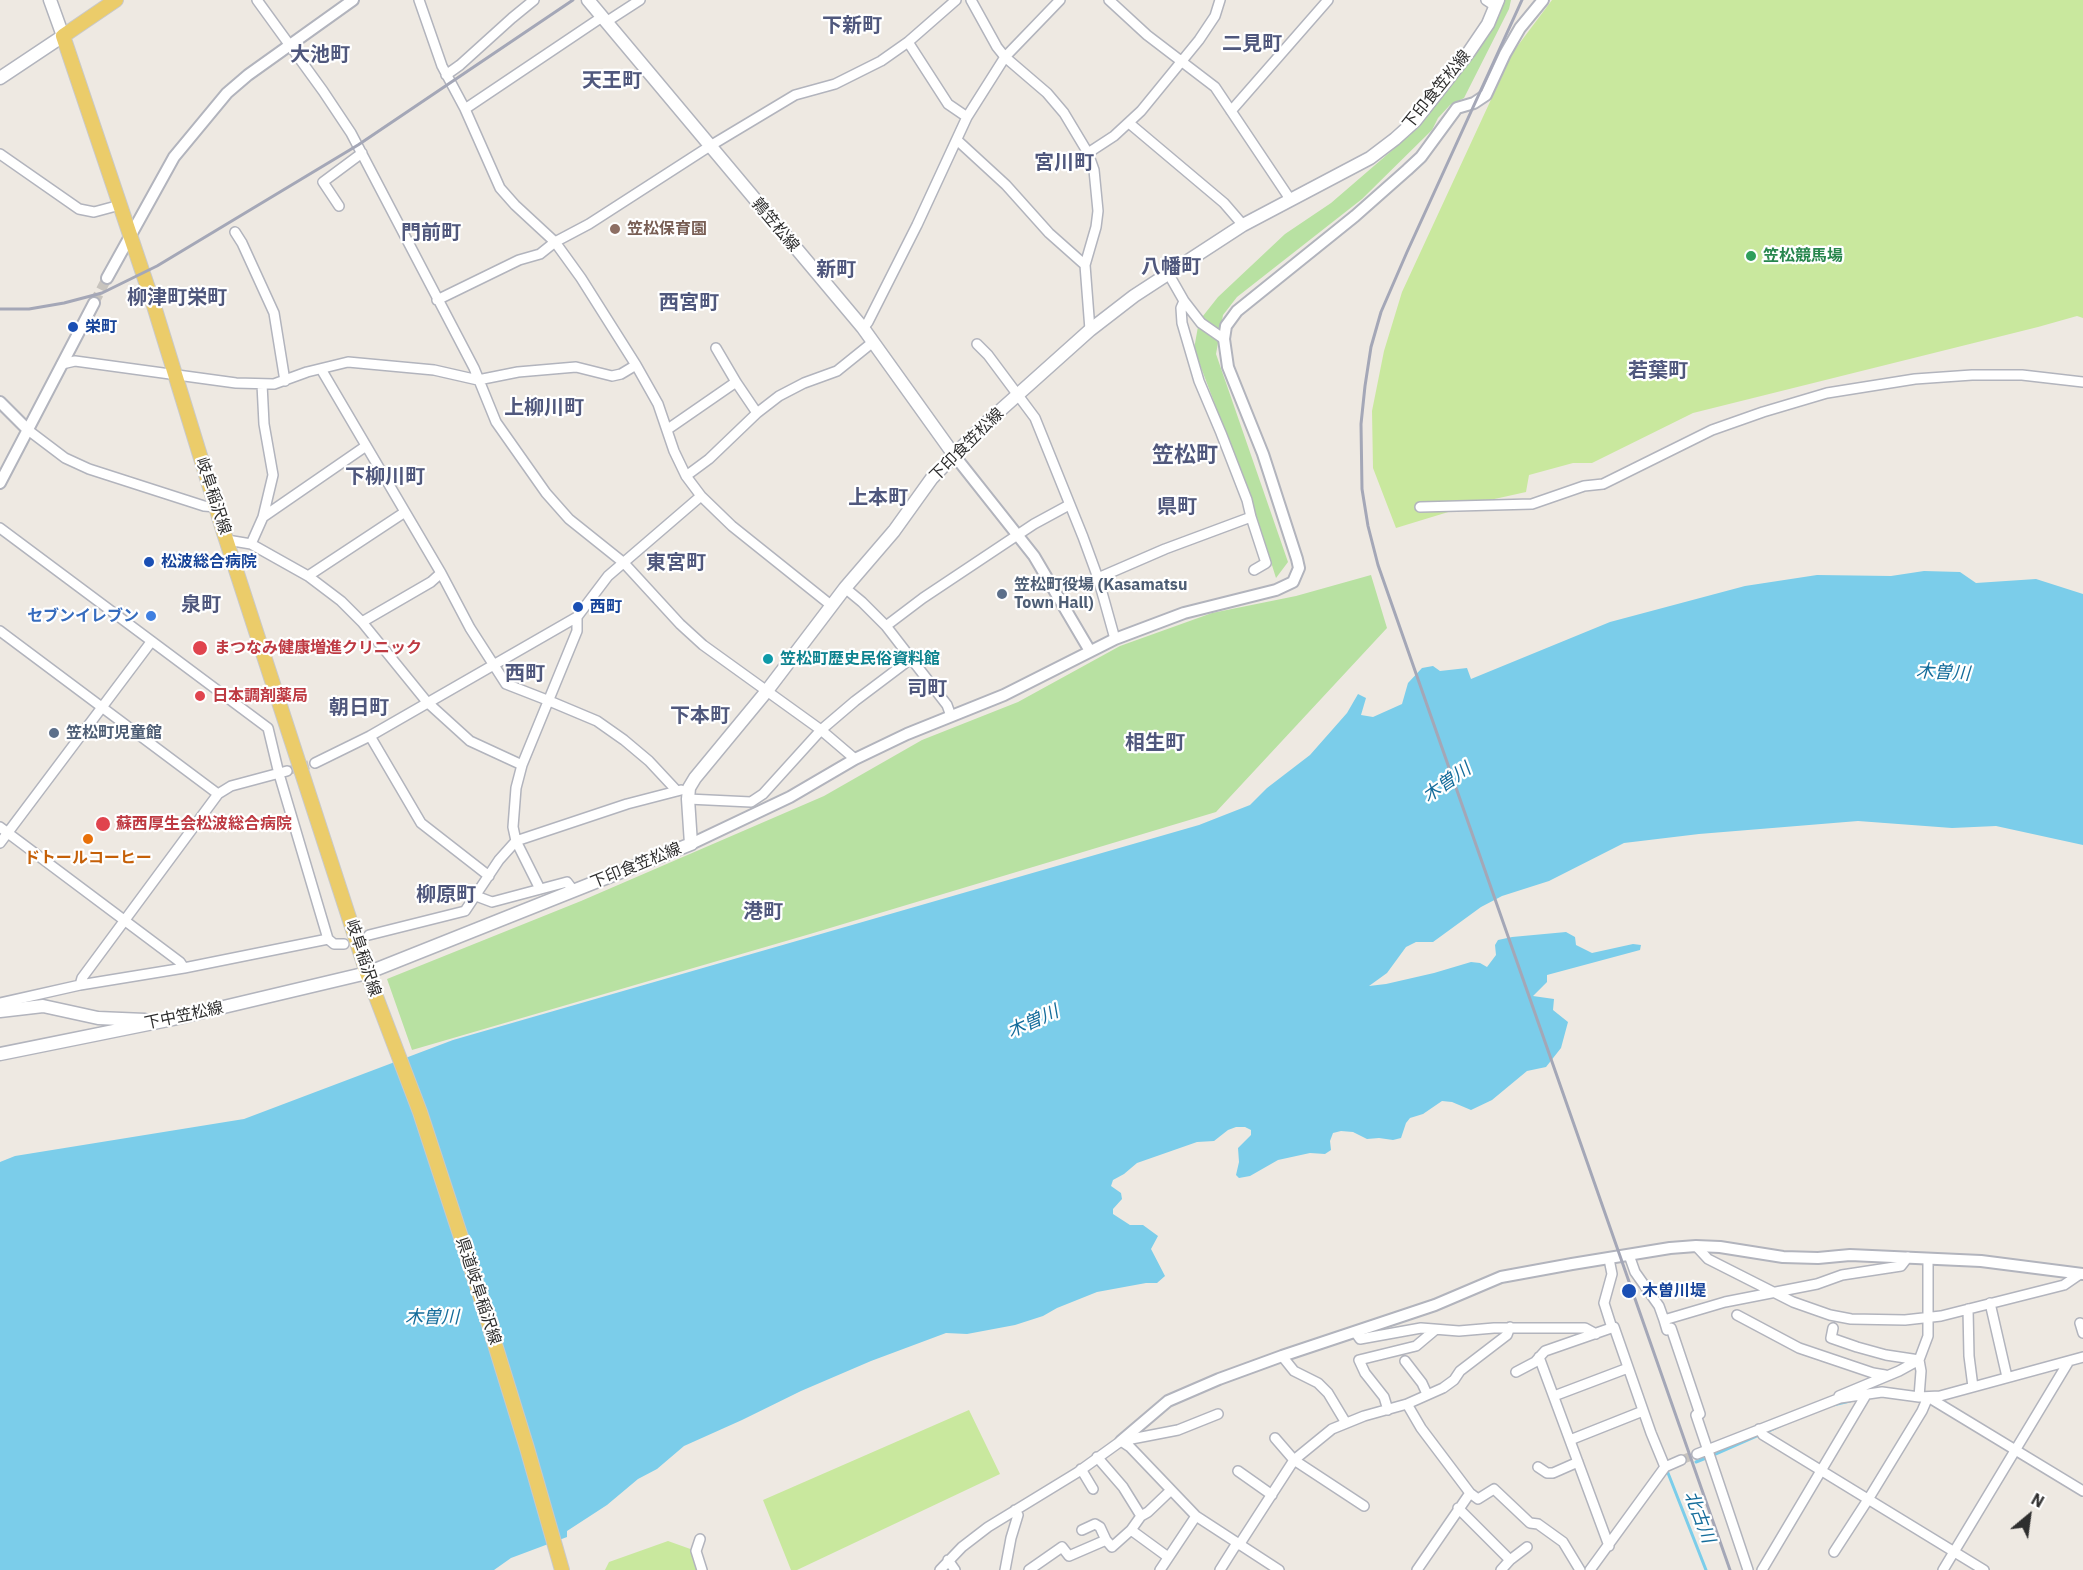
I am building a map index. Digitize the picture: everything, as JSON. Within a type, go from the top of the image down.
[{"type":"main road","points":[[50,0],[63,36]]},
{"type":"main road","points":[[0,78],[116,0]]},
{"type":"main road","name":"鶉笠松線","points":[[588,0],[863,328],[954,455]]},
{"type":"main road","name":"下印食笠松線","points":[[367,973],[691,844],[685,793],[694,778],[766,692],[845,588],[894,531],[932,478],[985,424],[1090,330],[1134,296],[1243,225],[1370,158],[1415,121],[1488,24],[1493,2]]},
{"type":"main road","name":"岐阜稲沢線","points":[[63,36],[131,236],[216,507],[383,1017]]},
{"type":"main road","name":"下中笠松線","points":[[0,1054],[174,1019],[367,973]]},
{"type":"main road","points":[[0,1011],[43,1006],[98,1018],[174,1019]]},
{"type":"main road","name":"県道岐阜稲沢線","points":[[383,1017],[420,1112],[470,1264],[524,1437],[562,1570]]},
{"type":"street","points":[[257,0],[351,133],[478,380],[496,422],[546,493],[569,519],[624,562],[680,624],[703,645],[821,730],[855,759]]},
{"type":"street","points":[[107,278],[174,157],[227,93],[248,75],[353,0]]},
{"type":"street","points":[[418,0],[446,75],[465,110],[500,188],[555,242],[581,278],[658,404],[674,451],[686,476],[701,496],[732,526],[832,606]]},
{"type":"street","points":[[446,75],[534,0]]},
{"type":"street","points":[[465,110],[604,20],[640,0]]},
{"type":"street","points":[[437,300],[519,260],[540,254],[555,242],[590,224],[710,146],[795,95],[835,84],[881,61],[908,42],[956,0]]},
{"type":"street","points":[[971,0],[996,47],[1059,106],[1088,153],[1097,186],[1098,211],[1096,227],[1085,265],[1090,330]]},
{"type":"street","points":[[863,328],[917,225],[967,117],[1005,57],[1060,0]]},
{"type":"street","points":[[1109,0],[1147,35],[1215,87],[1290,199]]},
{"type":"street","points":[[1088,153],[1129,123],[1182,62],[1215,16],[1220,0]]},
{"type":"street","points":[[1232,111],[1329,0]]},
{"type":"street","points":[[691,844],[790,796],[855,759],[907,734],[1004,695],[1114,639],[1184,613],[1276,590],[1293,582],[1299,568],[1297,559],[1263,454],[1228,367],[1224,339],[1226,326],[1237,311],[1354,216],[1421,157],[1457,108],[1474,103],[1486,95],[1520,28],[1543,0]]},
{"type":"street","points":[[908,42],[948,104],[967,117]]},
{"type":"street","points":[[1129,123],[1224,203],[1243,225]]},
{"type":"street","points":[[957,140],[1006,185],[1049,234],[1085,265]]},
{"type":"street","points":[[339,206],[323,182],[362,153]]},
{"type":"street","points":[[0,154],[79,209],[94,212],[120,205]]},
{"type":"street","points":[[235,232],[274,313],[285,381]]},
{"type":"street","points":[[1168,273],[1184,302],[1201,323],[1224,339]]},
{"type":"street","points":[[1184,302],[1181,308],[1182,322],[1199,381],[1247,500],[1266,563],[1254,570]]},
{"type":"street","points":[[0,483],[94,303]]},
{"type":"street","points":[[686,476],[709,459],[757,412],[779,396],[804,383],[837,371],[873,342]]},
{"type":"street","points":[[977,344],[988,355],[1035,418],[1098,578],[1114,639]]},
{"type":"street","points":[[716,348],[757,412]]},
{"type":"street","points":[[62,364],[75,361],[236,383],[262,384],[274,384],[348,362],[434,370],[478,380],[518,372],[576,367],[612,376],[621,374],[636,365]]},
{"type":"street","points":[[321,369],[441,573],[492,666],[506,684],[597,721],[624,740],[685,793]]},
{"type":"street","points":[[1420,507],[1532,504],[1584,486],[1603,484],[1712,430],[1827,393],[1915,379],[1972,375],[2022,375],[2083,382]]},
{"type":"street","points":[[668,429],[736,382]]},
{"type":"street","points":[[251,544],[263,517],[273,475],[264,424],[262,384]]},
{"type":"street","points":[[0,402],[28,430],[65,458],[89,469],[204,506],[216,507]]},
{"type":"street","points":[[263,517],[366,446]]},
{"type":"street","points":[[954,455],[1034,556],[1090,651]]},
{"type":"street","points":[[315,763],[370,736],[577,617],[608,576],[701,496]]},
{"type":"street","points":[[886,626],[923,598],[1034,524],[1069,505]]},
{"type":"street","points":[[308,576],[405,512]]},
{"type":"street","points":[[1098,578],[1251,517]]},
{"type":"street","points":[[0,528],[268,728],[283,772],[328,939],[334,944],[344,944]]},
{"type":"street","points":[[227,540],[251,544],[308,576],[341,601],[362,622],[427,702],[470,741],[522,765]]},
{"type":"street","points":[[362,622],[431,582],[441,573]]},
{"type":"street","points":[[845,588],[886,626],[947,705],[951,716]]},
{"type":"street","points":[[540,889],[516,841],[513,827],[515,798],[522,765],[577,631],[577,617]]},
{"type":"street","points":[[0,631],[218,794]]},
{"type":"street","points":[[0,843],[4,830],[152,642]]},
{"type":"street","points":[[369,935],[465,911],[516,841],[627,804],[685,793],[751,802],[764,794],[821,730],[912,658]]},
{"type":"street","points":[[370,736],[421,823],[489,876]]},
{"type":"street","points":[[80,985],[82,978],[218,794],[231,786],[283,772]]},
{"type":"street","points":[[4,830],[180,962],[184,968]]},
{"type":"street","points":[[476,896],[481,900],[492,902],[567,882],[573,890]]},
{"type":"street","points":[[0,1003],[80,985],[184,968],[328,939]]},
{"type":"street","points":[[1696,1246],[1708,1259],[1793,1302],[1830,1315],[1851,1319],[1905,1320],[1928,1317],[2064,1285],[2081,1274]]},
{"type":"street","points":[[939,1570],[987,1527],[1097,1458],[1168,1401],[1282,1356],[1435,1305],[1501,1277],[1609,1258],[1696,1246],[1720,1247],[1783,1257],[1908,1257],[2004,1264],[2081,1274]]},
{"type":"street","points":[[1629,1255],[1635,1272],[1659,1306],[1667,1330],[1671,1328],[1700,1414],[1696,1415],[1748,1570]]},
{"type":"street","points":[[1664,1320],[1725,1302],[1817,1284],[1842,1275],[1900,1266],[1908,1257]]},
{"type":"street","points":[[1609,1258],[1612,1274],[1604,1303],[1611,1328]]},
{"type":"street","points":[[1834,1552],[1922,1411],[1923,1397],[1919,1360],[1928,1336],[1928,1259]]},
{"type":"street","points":[[1990,1304],[2007,1377]]},
{"type":"street","points":[[1968,1309],[1969,1356],[1973,1387]]},
{"type":"street","points":[[1737,1315],[1799,1348],[1873,1373],[1886,1375]]},
{"type":"street","points":[[1516,1372],[1535,1362],[1545,1351],[1614,1327],[1665,1467]]},
{"type":"street","points":[[1355,1332],[1360,1339],[1420,1328],[1435,1330],[1585,1328],[1596,1334]]},
{"type":"street","points":[[1220,1570],[1294,1460],[1332,1429],[1407,1404],[1443,1388],[1454,1380],[1460,1371],[1507,1335],[1510,1328]]},
{"type":"street","points":[[1833,1328],[1832,1338],[1886,1355],[1919,1360]]},
{"type":"street","points":[[1388,1410],[1384,1397],[1365,1373],[1359,1360],[1416,1346],[1435,1330]]},
{"type":"street","points":[[1282,1356],[1294,1371],[1318,1383],[1328,1393],[1346,1423]]},
{"type":"street","points":[[1539,1357],[1609,1546]]},
{"type":"street","points":[[1697,1454],[1840,1398],[1882,1392],[1923,1397],[1973,1387],[2083,1357]]},
{"type":"street","points":[[1821,1405],[1919,1360]]},
{"type":"street","points":[[1943,1570],[2069,1360]]},
{"type":"street","points":[[1405,1361],[1422,1383],[1427,1394]]},
{"type":"street","points":[[1554,1396],[1628,1368]]},
{"type":"street","points":[[1762,1570],[1866,1395]]},
{"type":"street","points":[[1923,1397],[2083,1491]]},
{"type":"street","points":[[1407,1404],[1421,1428],[1470,1493],[1478,1499],[1494,1489],[1530,1523],[1538,1524],[1563,1542],[1580,1570]]},
{"type":"street","points":[[1570,1440],[1643,1411]]},
{"type":"street","points":[[1121,1441],[1178,1430],[1218,1414]]},
{"type":"street","points":[[1759,1429],[1763,1435],[1984,1570]]},
{"type":"street","points":[[1275,1438],[1294,1460],[1364,1506]]},
{"type":"street","points":[[1121,1441],[1196,1516],[1279,1570]]},
{"type":"street","points":[[1097,1458],[1123,1487],[1141,1516]]},
{"type":"street","points":[[1590,1570],[1665,1467],[1681,1460]]},
{"type":"street","points":[[1538,1467],[1547,1473],[1553,1473],[1578,1462]]},
{"type":"street","points":[[1081,1469],[1093,1489]]},
{"type":"street","points":[[1238,1471],[1272,1495]]},
{"type":"street","points":[[1082,1530],[1095,1524],[1100,1527],[1112,1547],[1131,1530],[1141,1516],[1170,1491]]},
{"type":"street","points":[[1417,1570],[1470,1493]]},
{"type":"street","points":[[1458,1508],[1510,1560]]},
{"type":"street","points":[[1005,1570],[1018,1515],[1015,1510]]},
{"type":"street","points":[[1160,1570],[1196,1516]]},
{"type":"street","points":[[1131,1530],[1168,1557]]},
{"type":"street","points":[[700,1539],[696,1551],[702,1570]]},
{"type":"street","points":[[1029,1570],[1062,1547],[1069,1556],[1106,1540]]},
{"type":"street","points":[[1501,1570],[1527,1546]]},
{"type":"street","points":[[948,1560],[955,1570]]},
{"type":"green space","points":[[1504,0],[1511,0],[1509,9],[1464,98],[1450,105],[1438,118],[1432,130],[1362,199],[1237,297],[1223,315],[1216,354],[1288,562],[1276,578],[1253,505],[1194,349],[1199,321],[1218,297],[1285,234],[1331,203],[1418,128],[1492,28]]},
{"type":"green space","name":"笠松競馬場","points":[[1552,0],[2083,0],[2083,318],[2077,316],[1693,413],[1592,463],[1573,463],[1529,475],[1526,492],[1481,502],[1396,528],[1373,468],[1372,411],[1384,351],[1402,292],[1513,52]]},
{"type":"green space","points":[[1371,575],[1387,628],[1216,812],[412,1050],[387,979],[581,901],[824,796],[922,740],[1018,702],[1120,646],[1212,613],[1296,596]]},
{"type":"green space","points":[[969,1410],[1000,1474],[797,1570],[791,1570],[763,1500]]},
{"type":"green space","points":[[668,1541],[696,1551],[701,1570],[605,1570],[609,1562]]},
{"type":"water","name":"木曽川","points":[[1924,571],[1960,572],[1976,583],[2036,579],[2083,594],[2083,845],[1996,826],[1952,828],[1858,821],[1699,834],[1624,843],[1549,881],[1502,896],[1481,907],[1433,942],[1416,942],[1406,947],[1387,973],[1369,986],[1434,973],[1471,962],[1487,967],[1496,955],[1495,945],[1498,940],[1512,937],[1566,932],[1575,937],[1576,945],[1592,953],[1633,944],[1641,945],[1640,950],[1547,975],[1547,982],[1533,996],[1554,999],[1553,1010],[1568,1022],[1561,1048],[1546,1067],[1527,1071],[1492,1100],[1471,1110],[1452,1102],[1442,1101],[1423,1114],[1410,1118],[1401,1138],[1367,1139],[1353,1132],[1333,1133],[1330,1141],[1331,1150],[1325,1154],[1310,1153],[1278,1160],[1250,1176],[1239,1178],[1236,1175],[1239,1162],[1238,1148],[1251,1135],[1251,1130],[1245,1127],[1228,1130],[1214,1141],[1197,1142],[1137,1163],[1113,1180],[1111,1186],[1121,1193],[1122,1199],[1113,1209],[1113,1214],[1130,1225],[1143,1225],[1158,1236],[1151,1249],[1165,1276],[1157,1283],[1097,1292],[1043,1316],[1015,1325],[967,1334],[946,1333],[871,1361],[801,1391],[684,1446],[657,1469],[638,1479],[607,1505],[567,1531],[567,1537],[511,1558],[494,1570],[0,1570],[0,1162],[15,1156],[244,1119],[453,1040],[1199,825],[1250,805],[1267,788],[1310,755],[1347,713],[1358,694],[1366,698],[1361,715],[1373,717],[1402,704],[1408,683],[1422,668],[1433,666],[1440,671],[1467,668],[1471,679],[1610,622],[1745,586],[1817,575],[1891,576]]},
{"type":"waterway","points":[[1833,1405],[1850,1401]]},
{"type":"waterway","points":[[1769,1431],[1782,1425]]},
{"type":"waterway","points":[[1716,1454],[1757,1436]]},
{"type":"waterway","points":[[1696,1462],[1706,1458]]},
{"type":"waterway","name":"北古川","points":[[1668,1473],[1706,1570]]},
{"type":"tunnel","points":[[94,303],[107,278]]},
{"type":"tunnel","points":[[287,771],[315,763]]},
{"type":"tunnel","points":[[1681,1460],[1697,1454]]},
{"type":"railway","points":[[0,309],[29,309],[102,293],[157,266],[358,145],[573,0]]},
{"type":"railway","points":[[1522,0],[1381,312],[1371,347],[1365,386],[1361,424],[1362,489],[1378,565],[1730,1570]]},
{"type":"place","name":"笠松保育園","points":[[615,229]]},
{"type":"place","name":"笠松競馬場","points":[[1751,256]]},
{"type":"place","name":"栄町","points":[[73,327]]},
{"type":"place","name":"松波総合病院","points":[[149,562]]},
{"type":"place","name":"笠松町役場 (Kasamatsu Town Hall)","points":[[1002,594]]},
{"type":"place","name":"西町","points":[[578,607]]},
{"type":"place","name":"セブンイレブン","points":[[151,616]]},
{"type":"place","name":"まつなみ健康増進クリニック","points":[[200,648]]},
{"type":"place","name":"笠松町歴史民俗資料館","points":[[768,659]]},
{"type":"place","name":"日本調剤薬局","points":[[200,696]]},
{"type":"place","name":"笠松町児童館","points":[[54,733]]},
{"type":"place","name":"蘇西厚生会松波総合病院","points":[[103,824]]},
{"type":"place","name":"ドトールコーヒー","points":[[88,839]]},
{"type":"place","name":"木曽川堤","points":[[1629,1291]]},
{"type":"district","name":"下新町","points":[[852,26]]},
{"type":"district","name":"二見町","points":[[1252,44]]},
{"type":"district","name":"大池町","points":[[320,55]]},
{"type":"district","name":"天王町","points":[[612,81]]},
{"type":"district","name":"宮川町","points":[[1064,163]]},
{"type":"district","name":"門前町","points":[[431,233]]},
{"type":"district","name":"八幡町","points":[[1171,267]]},
{"type":"district","name":"新町","points":[[836,270]]},
{"type":"district","name":"柳津町栄町","points":[[177,298]]},
{"type":"district","name":"西宮町","points":[[689,303]]},
{"type":"district","name":"若葉町","points":[[1658,371]]},
{"type":"district","name":"上柳川町","points":[[544,408]]},
{"type":"district","name":"笠松町","points":[[1185,456]]},
{"type":"district","name":"下柳川町","points":[[385,477]]},
{"type":"district","name":"上本町","points":[[878,498]]},
{"type":"district","name":"県町","points":[[1177,507]]},
{"type":"district","name":"東宮町","points":[[676,563]]},
{"type":"district","name":"泉町","points":[[201,605]]},
{"type":"district","name":"西町","points":[[525,674]]},
{"type":"district","name":"司町","points":[[927,689]]},
{"type":"district","name":"朝日町","points":[[359,708]]},
{"type":"district","name":"下本町","points":[[700,716]]},
{"type":"district","name":"相生町","points":[[1155,743]]},
{"type":"district","name":"柳原町","points":[[446,895]]},
{"type":"district","name":"港町","points":[[763,912]]}]
